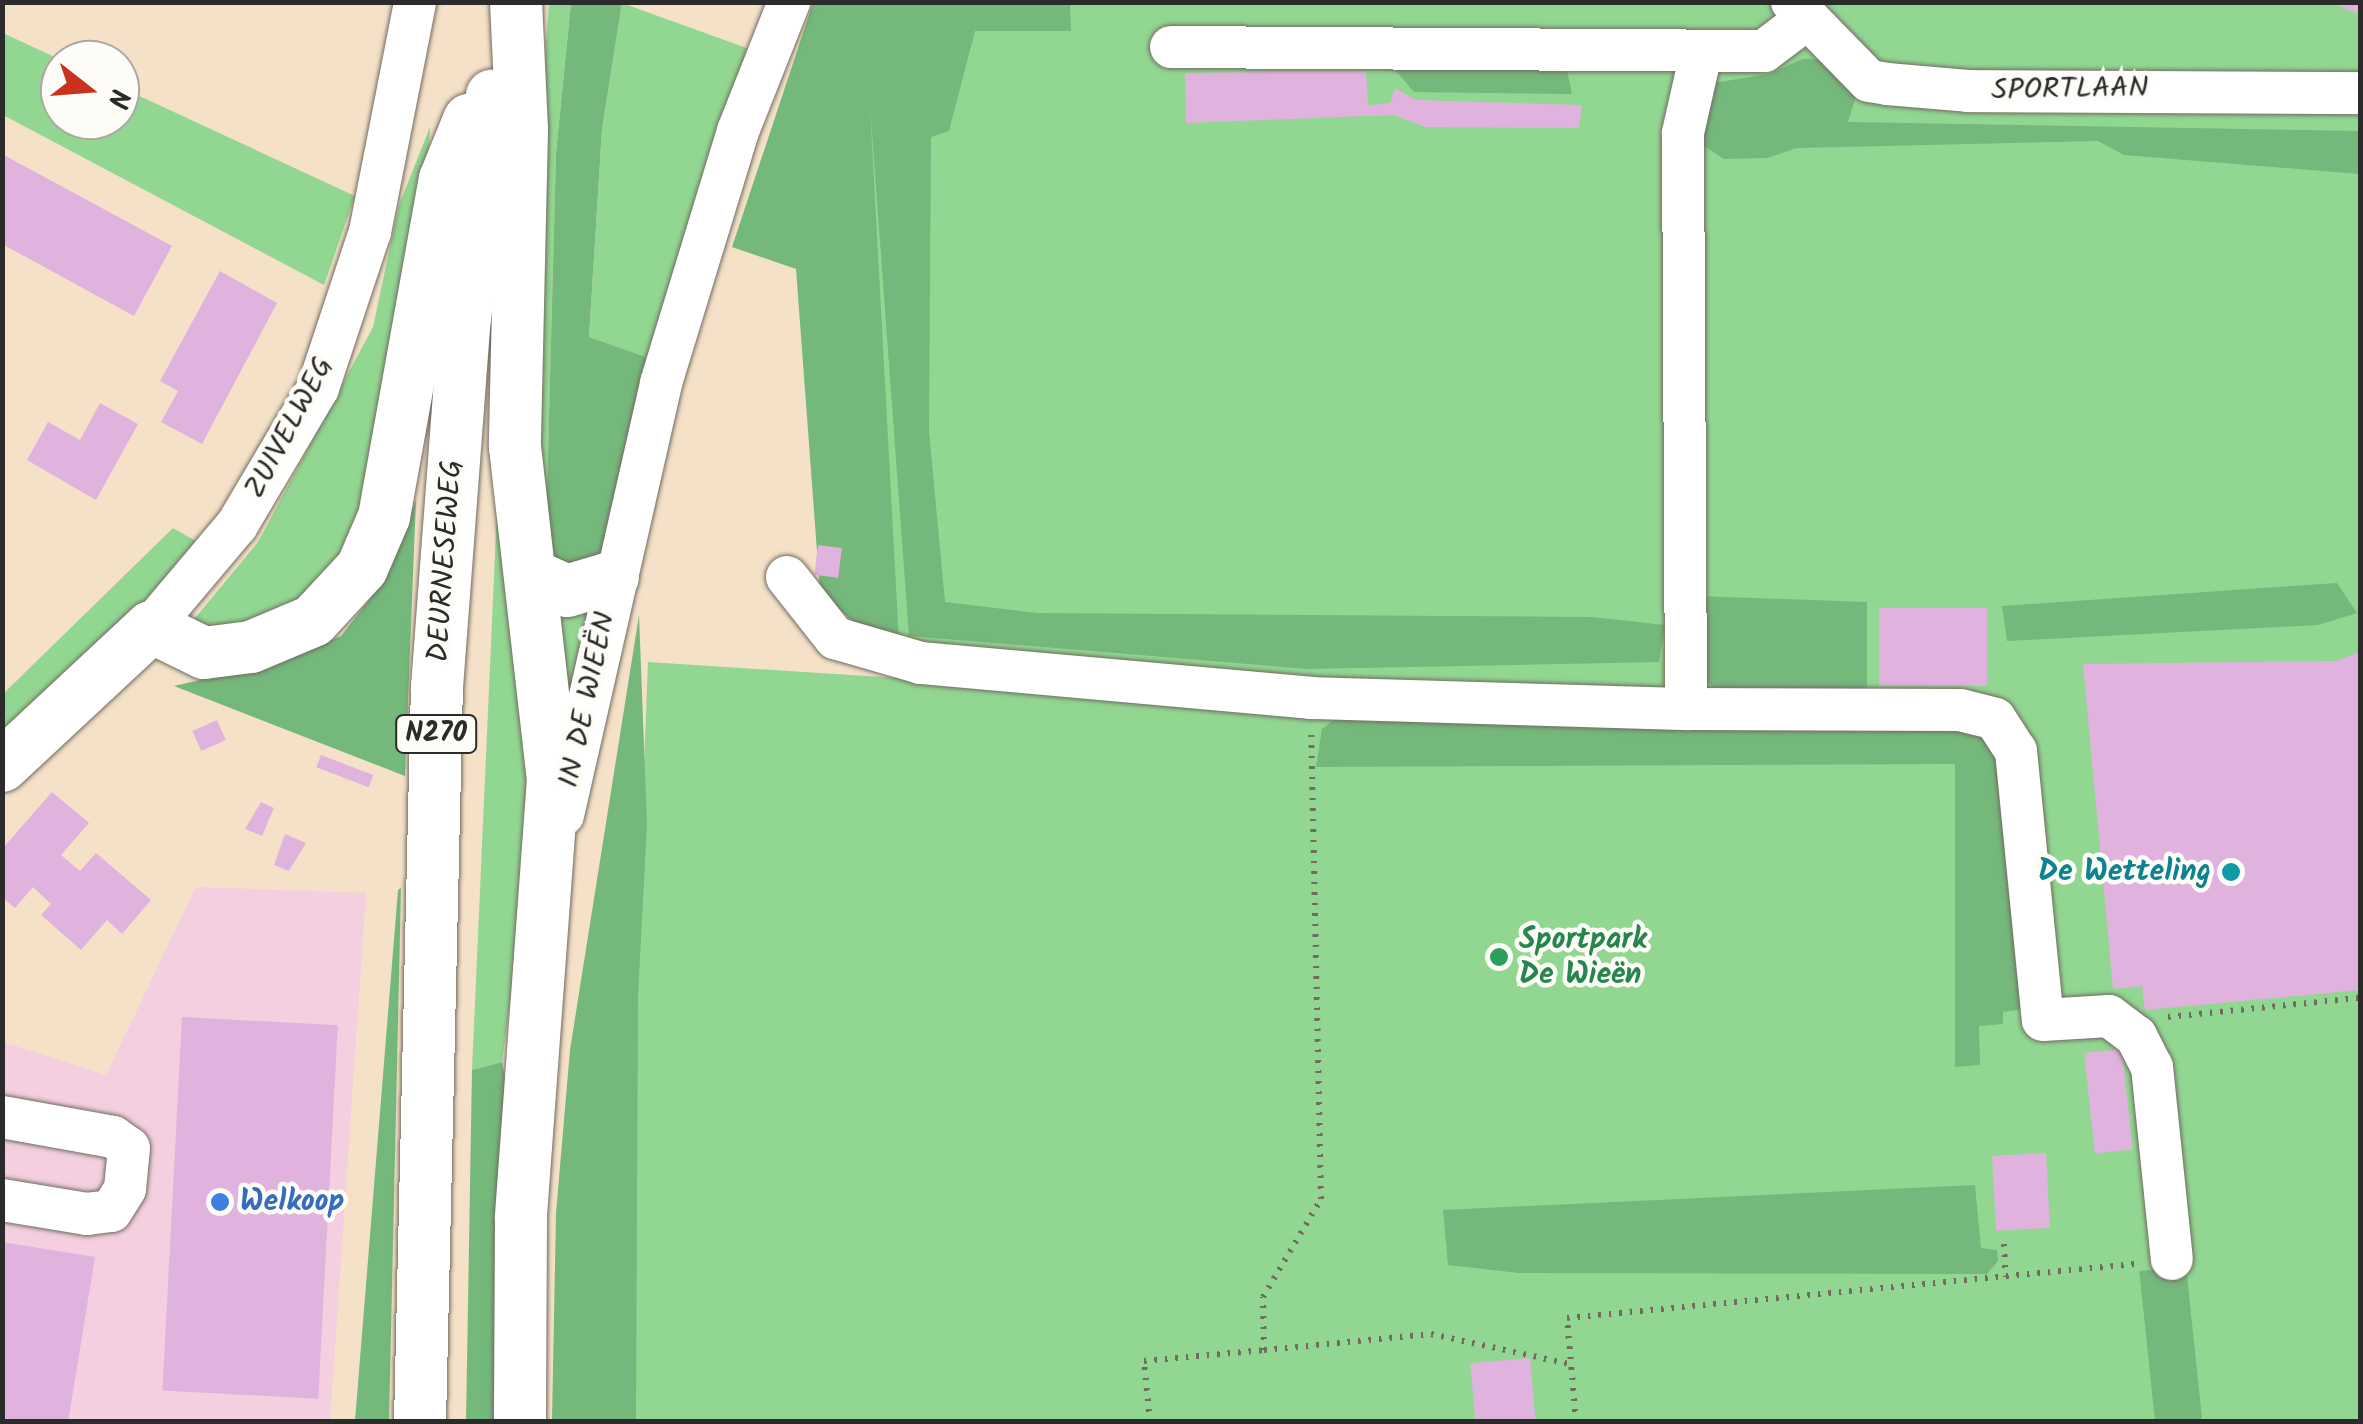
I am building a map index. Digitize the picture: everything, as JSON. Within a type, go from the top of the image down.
[{"type":"main road","points":[[151,627],[204,653],[251,647],[313,621],[362,568],[384,517],[446,179],[507,18]]},
{"type":"main road","points":[[507,18],[522,130],[515,447],[534,576],[552,761],[549,864]]},
{"type":"main road","name":"DEURNESEWEG","points":[[420,1422],[437,687],[465,318],[507,18]]},
{"type":"main road","points":[[534,576],[567,592],[613,577]]},
{"type":"main road","name":"ZUIVELWEG","points":[[2,766],[151,627]]},
{"type":"main road","name":"IN DE WIEËN","points":[[520,1422],[520,1218],[549,864]]},
{"type":"street","name":"ZUIVELWEG","points":[[151,627],[237,525],[318,388],[370,232],[415,2]]},
{"type":"street","name":"IN DE WIEËN","points":[[549,864],[574,776],[613,577],[661,383],[738,131],[789,2]]},
{"type":"street","name":"SPORTLAAN","points":[[1171,47],[1764,51],[1798,12],[1868,81],[1886,84],[1968,91],[2360,93]]},
{"type":"street","points":[[1686,709],[1683,132],[1701,53]]},
{"type":"street","points":[[787,577],[835,638],[921,664],[1310,698],[1686,709],[1960,710],[1994,718],[2016,751],[2043,1020],[2109,1016],[2136,1036],[2152,1067],[2172,1260]]},
{"type":"street","points":[[2,1117],[113,1137],[129,1148],[125,1190],[111,1210],[87,1214],[2,1200]]},
{"type":"path","points":[[1264,1350],[1263,1297],[1321,1199],[1310,698]]},
{"type":"path","points":[[2118,1022],[2360,998]]},
{"type":"path","points":[[2004,1244],[2006,1278]]},
{"type":"path","points":[[1576,1422],[1567,1318],[2172,1260]]},
{"type":"path","points":[[1150,1422],[1144,1360],[1431,1334],[1570,1364]]},
{"type":"shaded area","points":[[196,887],[366,893],[330,1421],[3,1422],[3,1042],[106,1075]]},
{"type":"green space","points":[[549,3],[571,3],[556,153],[546,531],[539,544],[534,201]]},
{"type":"green space","points":[[571,3],[622,3],[602,129],[589,337],[652,359],[608,558],[581,571],[548,554],[546,531],[556,153]]},
{"type":"green space","points":[[622,3],[752,50],[652,359],[589,337],[602,129]]},
{"type":"green space","points":[[813,3],[1070,3],[1071,31],[975,31],[949,131],[931,137],[929,431],[945,602],[1037,613],[1592,617],[1665,625],[1659,662],[1307,669],[909,636],[870,106],[899,642],[868,635],[820,592],[796,269],[732,247]]},
{"type":"green space","name":"Sportpark De Wieën","points":[[866,3],[2360,3],[2360,1421],[628,1422],[626,1234],[648,662],[898,678],[850,43]]},
{"type":"green space","points":[[3,33],[40,50],[40,135],[3,115]]},
{"type":"green space","points":[[1385,58],[1565,60],[1572,94],[1414,92]]},
{"type":"green space","points":[[1803,59],[1823,59],[1859,86],[1848,122],[2360,131],[2360,174],[2124,155],[2098,141],[1797,148],[1767,158],[1724,159],[1701,144],[1707,84],[1769,74]]},
{"type":"green space","points":[[140,96],[355,196],[324,285],[50,140],[140,140]]},
{"type":"green space","points":[[430,127],[428,189],[363,525],[306,603],[225,637],[191,623],[258,542],[373,327],[399,205]]},
{"type":"green space","points":[[501,419],[529,732],[521,920],[502,1062],[472,1070]]},
{"type":"green space","points":[[416,500],[405,776],[174,686],[278,662],[341,636],[384,581]]},
{"type":"green space","points":[[173,528],[201,544],[130,623],[3,734],[3,694]]},
{"type":"green space","points":[[2337,583],[2357,613],[2318,625],[2007,641],[2002,606]]},
{"type":"green space","points":[[1698,596],[1867,602],[1867,699],[1716,690],[1700,673]]},
{"type":"green space","points":[[553,610],[597,611],[568,759]]},
{"type":"green space","points":[[639,615],[647,824],[638,996],[636,1421],[552,1421],[556,1213],[570,1050]]},
{"type":"green space","points":[[1345,711],[1980,725],[2007,769],[2030,1008],[2003,1012],[2003,1024],[1979,1026],[1980,1065],[1955,1067],[1955,764],[1316,767],[1322,729]]},
{"type":"green space","points":[[401,888],[389,1421],[355,1421],[398,890]]},
{"type":"green space","points":[[502,1062],[509,1099],[507,1421],[466,1422],[472,1070]]},
{"type":"green space","points":[[1975,1185],[1981,1248],[1997,1250],[1998,1261],[1987,1274],[1519,1273],[1448,1265],[1443,1210]]},
{"type":"green space","points":[[2186,1266],[2202,1421],[2155,1422],[2139,1271]]},
{"type":"building","points":[[2331,2],[2360,2],[2360,15]]},
{"type":"building","points":[[1366,71],[1368,105],[1390,103],[1395,88],[1416,100],[1582,105],[1579,128],[1425,127],[1394,115],[1186,123],[1185,73]]},
{"type":"building","points":[[2,154],[172,246],[134,316],[2,244]]},
{"type":"building","points":[[220,271],[277,303],[202,444],[161,422],[178,391],[160,381]]},
{"type":"building","points":[[100,403],[138,424],[96,500],[27,460],[48,422],[80,440]]},
{"type":"building","points":[[818,545],[842,548],[838,578],[814,575]]},
{"type":"building","points":[[1879,608],[1987,608],[1987,686],[1879,686]]},
{"type":"building","name":"De Wetteling","points":[[2360,652],[2360,990],[2145,1010],[2142,986],[2113,989],[2083,664],[2336,661]]},
{"type":"building","points":[[217,720],[226,740],[201,751],[192,731]]},
{"type":"building","points":[[321,755],[373,775],[369,787],[316,767]]},
{"type":"building","points":[[52,792],[89,823],[61,855],[80,871],[96,853],[151,900],[122,934],[107,920],[81,950],[41,915],[51,904],[33,887],[15,908],[2,897],[2,849]]},
{"type":"building","points":[[261,802],[274,808],[262,836],[245,829]]},
{"type":"building","points":[[285,834],[306,843],[289,871],[274,865]]},
{"type":"building","points":[[182,1017],[338,1025],[318,1399],[162,1390]]},
{"type":"building","points":[[2122,1049],[2133,1149],[2095,1153],[2084,1053]]},
{"type":"building","points":[[2046,1153],[2050,1228],[1996,1231],[1992,1156]]},
{"type":"building","points":[[2,1242],[95,1257],[68,1422],[2,1422]]},
{"type":"building","points":[[1530,1358],[1536,1422],[1475,1422],[1470,1363]]},
{"type":"place","name":"De Wetteling","points":[[2231,872]]},
{"type":"place","name":"Sportpark De Wieën","points":[[1499,957]]},
{"type":"place","name":"Welkoop","points":[[220,1202]]}]
